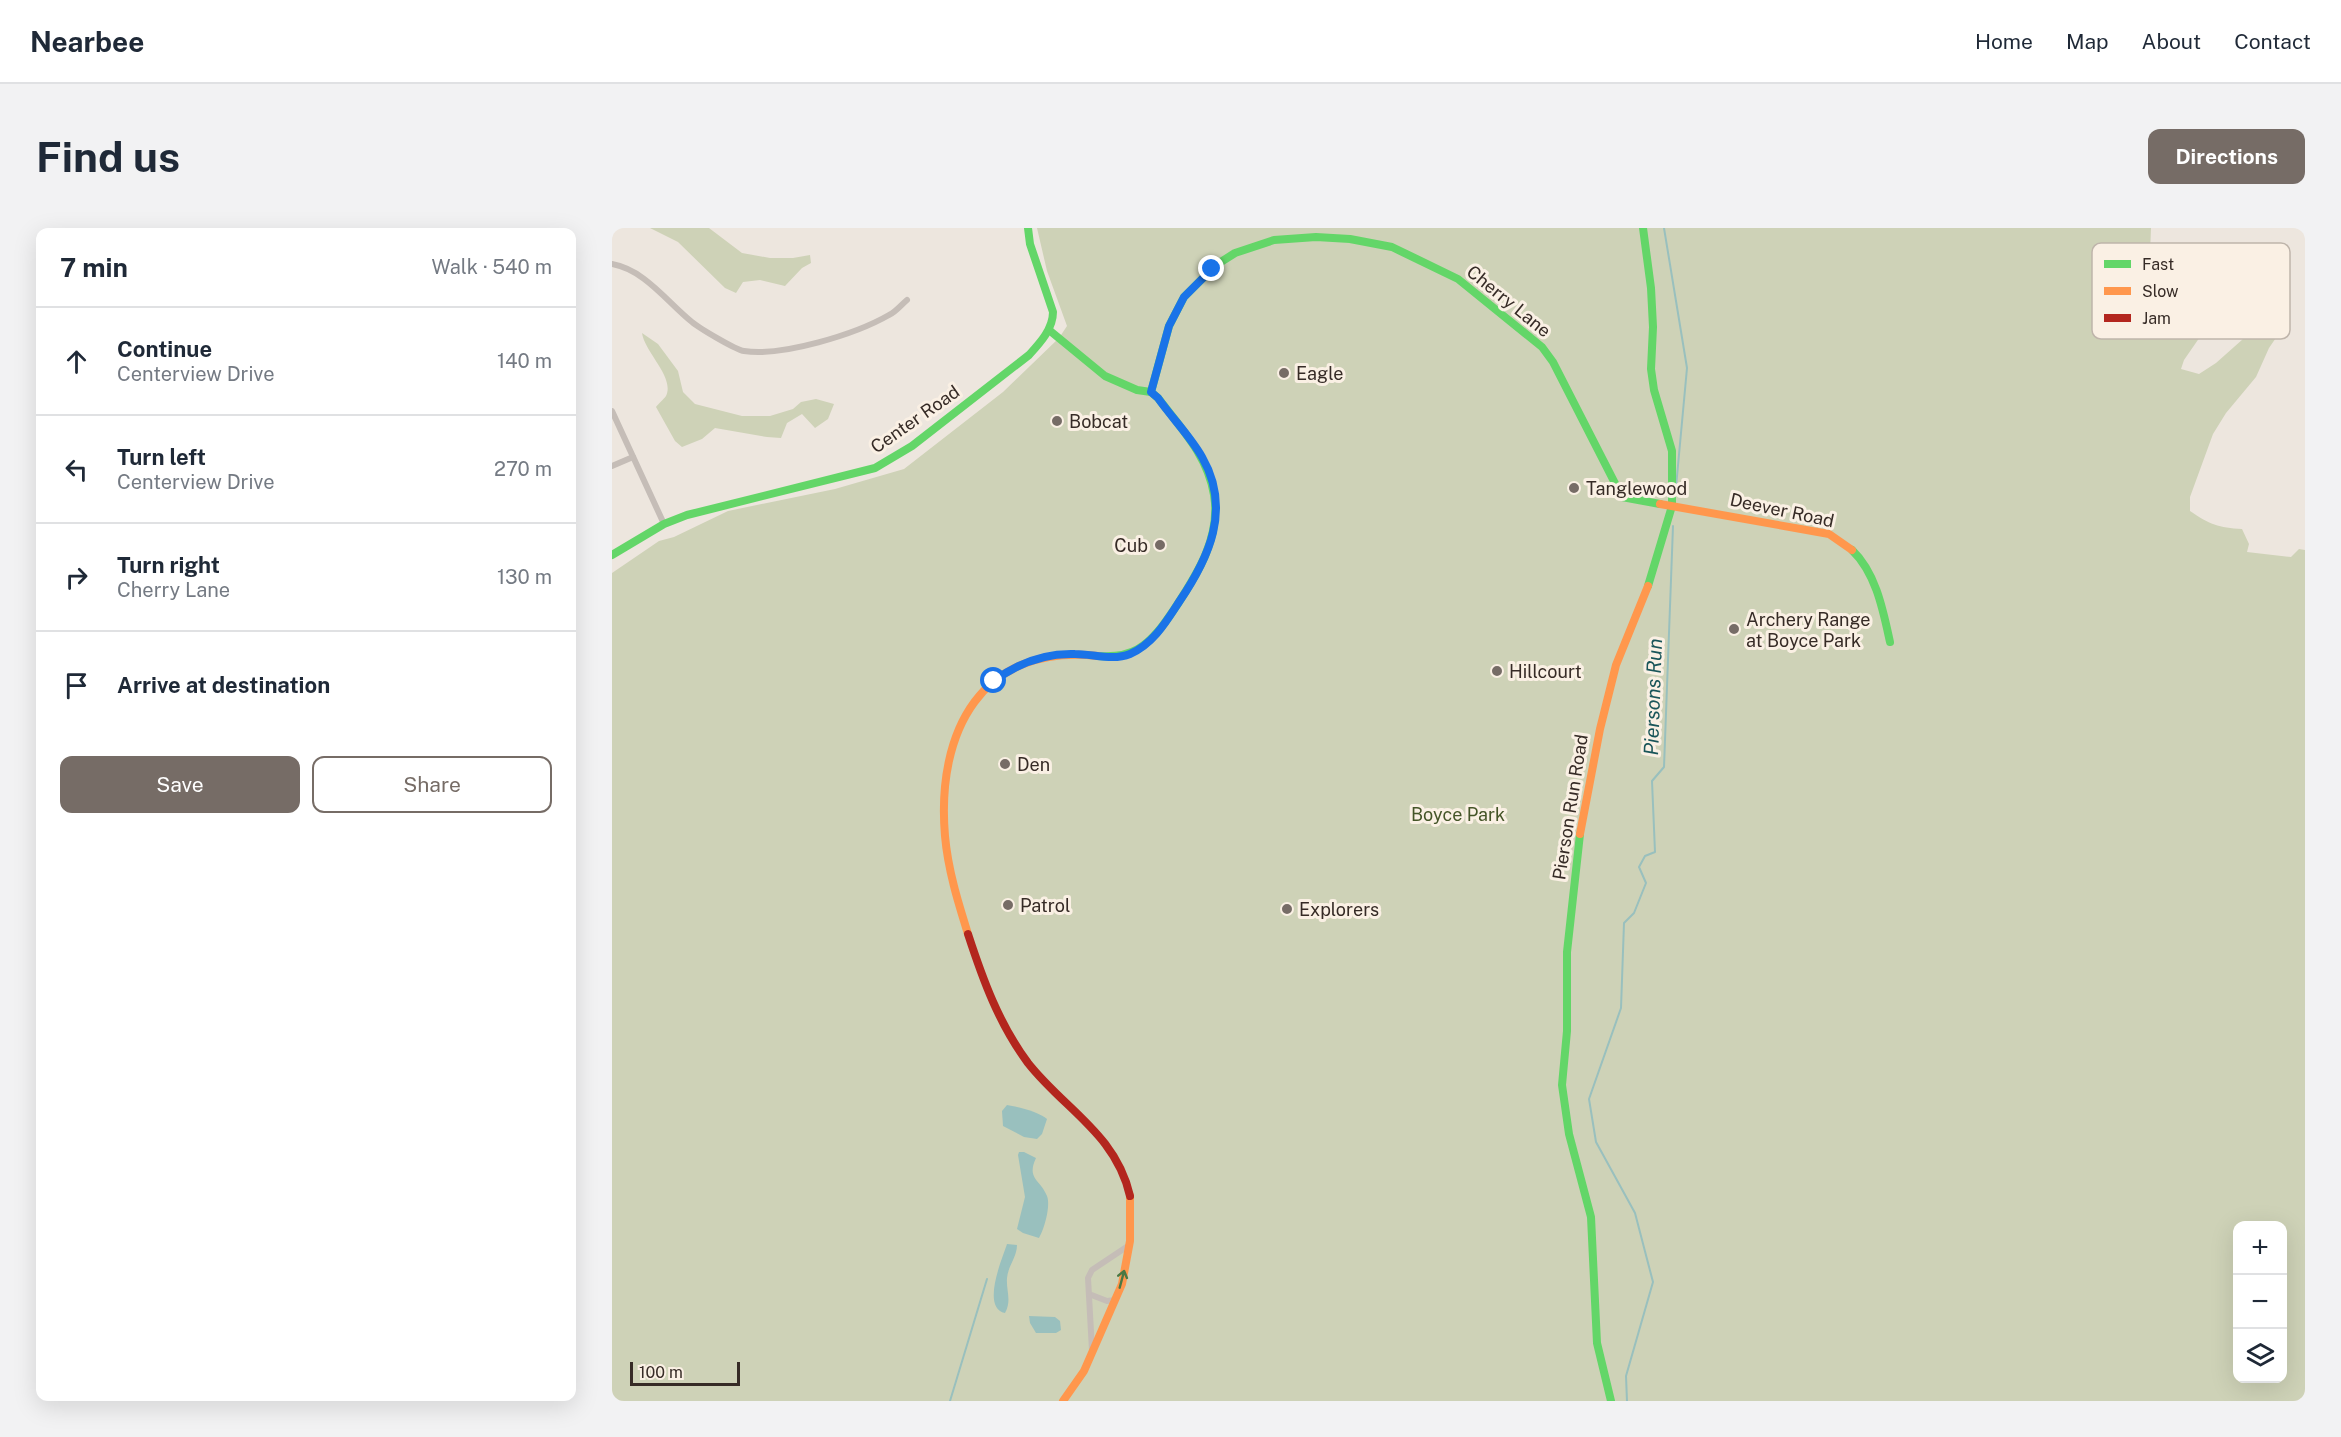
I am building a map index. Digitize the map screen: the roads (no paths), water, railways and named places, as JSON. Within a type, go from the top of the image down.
[{"type":"street","points":[[1028,228],[1032,251],[1053,312],[1049,330],[1105,376],[1137,390],[1151,392],[1158,398],[1202,458],[1215,498],[1213,539],[1206,556],[1166,621],[1154,636],[1140,649],[1127,655],[1074,654],[1034,659],[1010,669],[978,696],[964,717],[952,740],[946,774],[944,817],[947,852],[957,903],[980,971],[1001,1020],[1026,1060],[1051,1090],[1094,1128],[1118,1164],[1130,1196],[1128,1246],[1122,1285],[1080,1379],[1063,1401]]},
{"type":"street","name":"Pierson Run Road","points":[[1611,1401],[1597,1343],[1591,1217],[1569,1134],[1562,1085],[1567,1031],[1567,952],[1580,831],[1600,729],[1616,665],[1652,576],[1672,506],[1672,451],[1654,390],[1651,369],[1652,297],[1643,228]]},
{"type":"street","name":"Cherry Lane","points":[[1151,392],[1169,326],[1184,297],[1216,265],[1235,253],[1274,240],[1316,237],[1350,239],[1392,247],[1458,279],[1542,346],[1553,362],[1622,497],[1672,506]]},
{"type":"street","points":[[612,264],[626,267],[653,286],[694,324],[742,351],[785,351],[858,329],[891,315],[907,300]]},
{"type":"street","name":"Center Road","points":[[612,555],[664,524],[687,515],[875,468],[912,446],[1011,369],[1042,341],[1049,330]]},
{"type":"street","points":[[612,411],[664,524]]},
{"type":"street","points":[[612,466],[633,457]]},
{"type":"street","name":"Deever Road","points":[[1672,506],[1829,534],[1843,540],[1864,562],[1883,609],[1890,642]]},
{"type":"street","points":[[1092,1350],[1088,1278],[1092,1270],[1128,1246]]},
{"type":"street","points":[[1089,1294],[1107,1301],[1115,1299]]},
{"type":"water","points":[[1007,1105],[1023,1108],[1047,1119],[1042,1134],[1037,1139],[1024,1137],[1003,1126],[1002,1111]]},
{"type":"water","points":[[1019,1152],[1036,1158],[1033,1165],[1034,1175],[1048,1200],[1046,1218],[1039,1238],[1017,1229],[1025,1197]]},
{"type":"water","points":[[1007,1244],[1017,1245],[1008,1274],[1008,1300],[1005,1313],[998,1309],[994,1302],[994,1293],[995,1282]]},
{"type":"water","points":[[1029,1316],[1055,1317],[1060,1321],[1061,1330],[1056,1333],[1036,1333]]},
{"type":"waterway","points":[[1664,228],[1687,368],[1676,487]]},
{"type":"waterway","name":"Piersons Run","points":[[1627,1401],[1626,1376],[1653,1282],[1635,1213],[1596,1142],[1589,1099],[1621,1008],[1624,923],[1634,913],[1646,883],[1639,867],[1645,856],[1655,852],[1652,781],[1664,767],[1673,526]]},
{"type":"waterway","points":[[950,1401],[987,1279]]},
{"type":"place","name":"Eagle","points":[[1284,373]]},
{"type":"place","name":"Bobcat","points":[[1057,421]]},
{"type":"place","name":"Tanglewood","points":[[1574,488]]},
{"type":"place","name":"Cub","points":[[1160,545]]},
{"type":"place","name":"Archery Range at Boyce Park","points":[[1734,629]]},
{"type":"place","name":"Hillcourt","points":[[1497,671]]},
{"type":"place","name":"Den","points":[[1005,764]]},
{"type":"place","name":"Patrol","points":[[1008,905]]},
{"type":"place","name":"Explorers","points":[[1287,909]]},
{"type":"park label","name":"Boyce Park","points":[[1458,814]]}]
